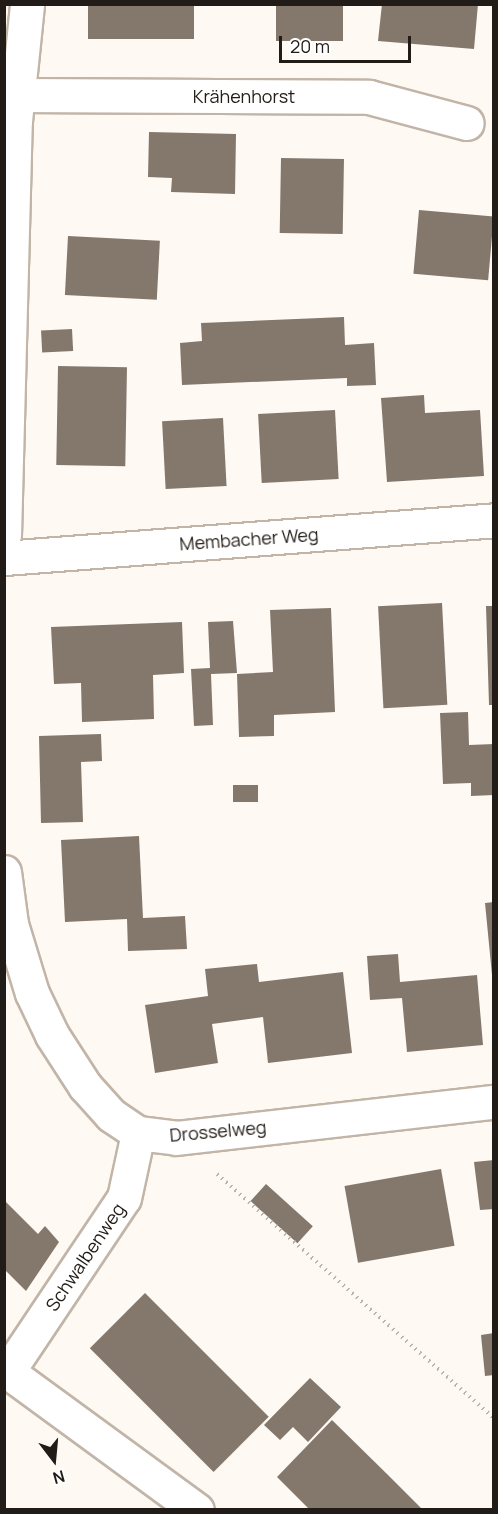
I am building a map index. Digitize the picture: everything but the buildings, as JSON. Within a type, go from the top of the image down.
[{"type":"street","points":[[4,535],[12,112],[27,4]]},
{"type":"street","name":"Krähenhorst","points":[[12,112],[369,97],[467,123]]},
{"type":"street","name":"Membacher Weg","points":[[4,558],[494,520]]},
{"type":"street","name":"Drosselweg","points":[[4,872],[11,924],[32,993],[52,1035],[85,1086],[111,1115],[138,1133],[176,1138],[494,1102]]},
{"type":"street","name":"Schwalbenweg","points":[[138,1133],[124,1198],[6,1370],[197,1509]]},
{"type":"path","points":[[176,1138],[494,1418]]}]
